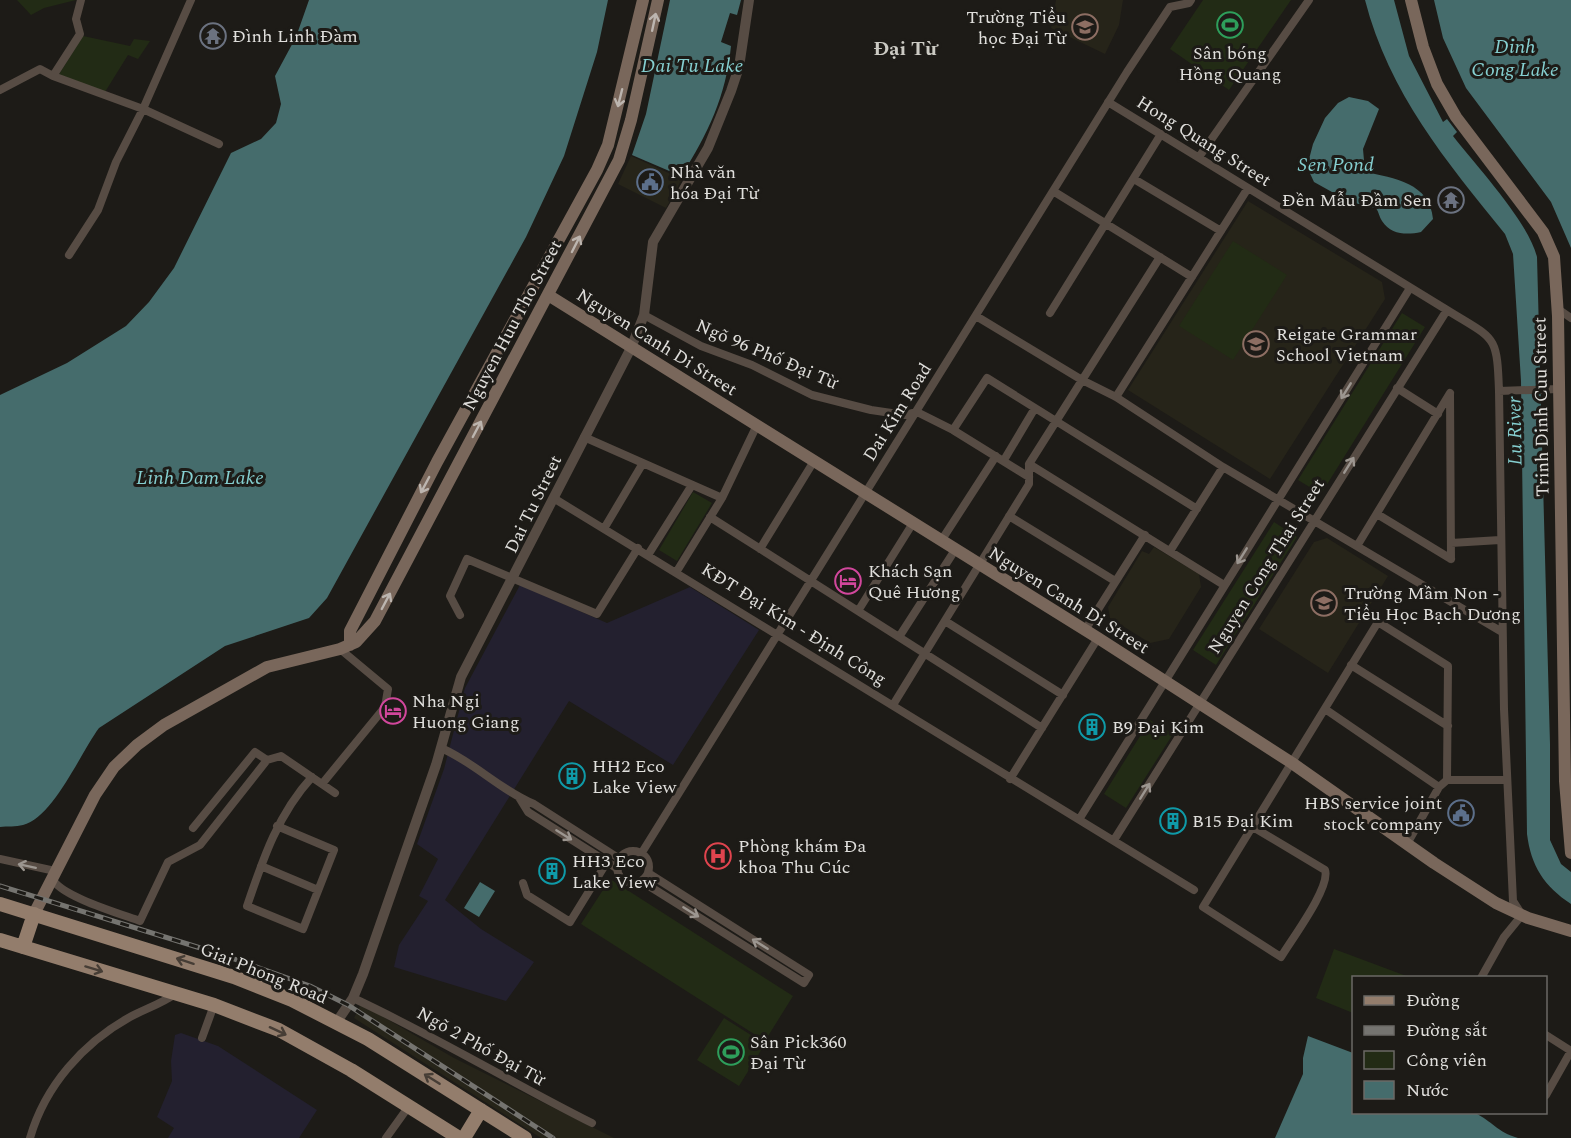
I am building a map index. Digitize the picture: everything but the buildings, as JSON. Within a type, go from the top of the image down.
[{"type":"main road","name":"Nguyen Huu Tho Street","points":[[345,647],[350,631],[403,526],[584,196],[608,145],[643,0]]},
{"type":"main road","name":"Nguyen Huu Tho Street","points":[[34,914],[95,795],[114,767],[137,745],[164,725],[267,667],[345,647],[362,638],[375,621],[619,160],[632,120],[658,0]]},
{"type":"main road","name":"Trinh Dinh Cuu Street","points":[[1411,0],[1423,47],[1437,84],[1456,117],[1543,232],[1554,257],[1558,309],[1553,389],[1565,781],[1571,853]]},
{"type":"main road","name":"Nguyen Canh Di Street","points":[[548,295],[1200,703],[1496,903],[1522,915],[1571,931]]},
{"type":"main road","name":"Giai Phong Road","points":[[0,904],[234,977],[292,1000],[368,1039],[525,1138]]},
{"type":"main road","points":[[23,947],[34,914]]},
{"type":"main road","points":[[0,940],[214,1005],[279,1030],[351,1070],[459,1138]]},
{"type":"main road","points":[[464,1138],[481,1110]]},
{"type":"street","points":[[53,76],[80,34],[76,19],[81,0]]},
{"type":"street","points":[[69,255],[98,210],[116,162],[143,109],[191,0]]},
{"type":"street","name":"Dai Tu Street","points":[[336,1023],[353,998],[412,835],[441,748],[461,676],[555,499],[584,437],[631,348],[644,315],[653,242],[708,148],[731,91],[739,67],[748,0]]},
{"type":"street","name":"Dai Kim Road","points":[[641,854],[1108,102],[1170,7],[1189,3],[1191,0]]},
{"type":"street","points":[[1199,157],[1309,0]]},
{"type":"street","points":[[0,90],[40,69],[53,76],[143,109],[219,144]]},
{"type":"street","name":"Hong Quang Street","points":[[1108,102],[1489,337],[1495,344],[1499,391]]},
{"type":"street","points":[[1050,312],[1161,134]]},
{"type":"street","points":[[1134,179],[1221,231]]},
{"type":"street","points":[[1116,397],[1248,188]]},
{"type":"street","points":[[1053,191],[1192,277]]},
{"type":"street","points":[[1160,257],[1029,464],[1224,585]]},
{"type":"street","points":[[533,286],[548,295]]},
{"type":"street","name":"Nguyen Cong Thai Street","points":[[1080,818],[1410,288]]},
{"type":"street","points":[[1558,309],[1571,318]]},
{"type":"street","name":"Nguyen Cong Thai Street","points":[[1114,840],[1447,310]]},
{"type":"street","name":"Ngõ 96 Phố Đại Từ","points":[[644,315],[701,346],[752,365],[812,395],[871,410],[905,415],[917,412]]},
{"type":"street","points":[[976,316],[1082,380],[1116,397],[1223,467],[1502,632]]},
{"type":"street","points":[[953,430],[987,378],[1197,509]]},
{"type":"street","points":[[1397,388],[1438,414]]},
{"type":"street","points":[[1482,976],[1504,937],[1522,915],[1513,901],[1507,780],[1500,540],[1499,391],[1553,389]]},
{"type":"street","points":[[1358,546],[1377,514],[1438,414],[1450,393],[1451,559],[1377,514]]},
{"type":"street","points":[[941,541],[1035,408]]},
{"type":"street","points":[[917,412],[953,430],[1029,477]]},
{"type":"street","name":"KĐT Đại Kim - Định Công","points":[[677,571],[722,498],[757,424]]},
{"type":"street","points":[[584,437],[722,498]]},
{"type":"street","points":[[760,549],[814,460]]},
{"type":"street","points":[[605,527],[643,463]]},
{"type":"street","name":"KĐT Đại Kim - Định Công","points":[[893,705],[1029,484],[1029,464]]},
{"type":"street","points":[[1170,551],[1223,467]]},
{"type":"street","points":[[648,555],[692,485]]},
{"type":"street","name":"KĐT Đại Kim - Định Công","points":[[555,499],[677,571],[1010,779],[1080,818],[1194,890]]},
{"type":"street","points":[[1010,516],[1115,580]]},
{"type":"street","points":[[710,517],[1042,728]]},
{"type":"street","points":[[858,611],[913,523]]},
{"type":"street","points":[[1085,630],[1145,535]]},
{"type":"street","points":[[1451,543],[1500,540]]},
{"type":"street","points":[[460,615],[450,596],[467,559],[597,614],[638,549]]},
{"type":"street","points":[[899,638],[955,550]]},
{"type":"street","points":[[945,621],[1063,695]]},
{"type":"street","points":[[1253,827],[1324,870],[1326,874],[1326,882],[1316,901],[1281,957],[1203,907],[1378,622],[1448,666],[1447,780]]},
{"type":"street","points":[[1010,779],[1098,638]]},
{"type":"street","points":[[322,784],[385,707],[388,697],[388,689],[345,647]]},
{"type":"street","points":[[1351,665],[1448,726]]},
{"type":"street","points":[[1325,709],[1438,787]]},
{"type":"street","points":[[441,748],[454,753],[518,797],[534,804],[620,859]]},
{"type":"street","points":[[193,828],[255,752],[267,760]]},
{"type":"street","points":[[0,859],[54,875],[58,886],[92,903],[140,921],[168,862],[200,845],[267,760],[281,756],[335,793]]},
{"type":"street","points":[[277,826],[334,850],[303,929],[248,906],[277,826],[296,793],[312,777]]},
{"type":"street","points":[[1407,844],[1438,787],[1447,780],[1507,780]]},
{"type":"street","points":[[518,797],[528,812],[618,869],[626,881],[641,881],[807,979],[648,873]]},
{"type":"street","points":[[618,869],[620,859],[627,853],[641,854],[649,865],[648,873],[641,881]]},
{"type":"street","points":[[523,883],[527,895],[570,922],[607,862]]},
{"type":"street","points":[[261,866],[318,890]]},
{"type":"street","points":[[30,1138],[44,1104],[75,1058],[111,1028],[175,994]]},
{"type":"street","name":"Ngõ 2 Phố Đại Từ","points":[[353,998],[592,1123]]},
{"type":"street","points":[[202,1038],[214,1005]]},
{"type":"street","points":[[1547,1036],[1571,1051],[1547,1092]]},
{"type":"street","points":[[386,1138],[409,1106]]},
{"type":"shaded area","name":"Trường Tiểu học Đại Từ","points":[[1056,0],[1123,0],[1119,25],[1105,54],[1051,28]]},
{"type":"shaded area","name":"Nhà văn hóa Đại Từ","points":[[631,156],[682,179],[666,208],[618,184]]},
{"type":"shaded area","name":"Reigate Grammar School Vietnam","points":[[1248,201],[1382,282],[1385,299],[1270,479],[1128,390]]},
{"type":"shaded area","name":"Trường Mầm Non - Tiểu Học Bạch Dương","points":[[1327,538],[1388,576],[1328,673],[1259,629],[1314,542]]},
{"type":"shaded area","points":[[1154,547],[1199,574],[1201,587],[1169,639],[1150,643],[1110,618],[1108,607],[1142,551],[1149,554]]},
{"type":"shaded area","points":[[520,585],[607,623],[690,587],[759,630],[673,765],[569,701],[445,900],[481,929],[534,962],[506,1001],[394,967],[399,945],[428,901],[419,896],[438,859],[417,844],[444,769],[465,688]]},
{"type":"shaded area","points":[[361,1004],[454,1058],[614,1138],[541,1138],[354,1018]]},
{"type":"shaded area","points":[[181,1033],[218,1046],[317,1110],[299,1138],[168,1138],[174,1128],[157,1117],[172,1081],[171,1061],[175,1035]]},
{"type":"green space","points":[[17,0],[76,0],[44,8],[31,15]]},
{"type":"green space","name":"Sân bóng Hồng Quang","points":[[1203,0],[1291,0],[1229,90],[1170,49]]},
{"type":"green space","points":[[83,36],[130,46],[134,39],[150,41],[138,59],[128,55],[105,92],[58,76]]},
{"type":"green space","points":[[1233,241],[1287,275],[1233,360],[1179,326]]},
{"type":"green space","points":[[1402,313],[1425,327],[1321,494],[1298,480]]},
{"type":"green space","points":[[693,492],[712,503],[677,561],[659,550]]},
{"type":"green space","points":[[1274,522],[1297,537],[1216,665],[1193,650]]},
{"type":"green space","points":[[1150,720],[1173,734],[1126,808],[1104,794]]},
{"type":"green space","points":[[610,879],[793,996],[765,1041],[581,924]]},
{"type":"green space","points":[[1334,949],[1406,976],[1352,976],[1352,1013],[1316,998]]},
{"type":"green space","name":"Sân Pick360 Đại Từ","points":[[724,1018],[765,1044],[739,1086],[697,1060]]},
{"type":"water","name":"Linh Dam Lake","points":[[309,0],[608,0],[597,52],[564,156],[526,237],[327,598],[309,618],[225,646],[99,728],[66,783],[45,810],[34,820],[23,825],[0,827],[0,395],[67,363],[126,326],[149,302],[174,268],[231,153],[261,139],[276,123],[281,104],[275,76],[296,37]]},
{"type":"water","name":"Dai Tu Lake","points":[[670,0],[741,0],[737,15],[730,13],[721,42],[731,46],[720,98],[700,145],[681,176],[632,155],[646,114]]},
{"type":"water","points":[[1365,0],[1394,0],[1409,56],[1443,122],[1447,119],[1457,132],[1453,136],[1513,211],[1532,243],[1537,257],[1550,744],[1550,840],[1561,864],[1571,872],[1571,904],[1553,890],[1540,874],[1532,856],[1527,834],[1521,381],[1513,254],[1505,234],[1441,152],[1404,96],[1375,34]]},
{"type":"water","name":"Dinh Cong Lake","points":[[1434,0],[1571,0],[1571,248],[1551,202],[1466,88],[1443,38]]},
{"type":"water","name":"Sen Pond","points":[[1349,97],[1368,101],[1379,109],[1363,149],[1365,172],[1409,184],[1425,197],[1433,219],[1421,232],[1405,234],[1390,229],[1382,221],[1376,208],[1350,202],[1314,182],[1307,167],[1313,144],[1325,118],[1338,103]]},
{"type":"water","points":[[480,882],[495,891],[479,917],[464,908]]},
{"type":"water","points":[[1308,1036],[1352,1053],[1352,1114],[1477,1114],[1505,1133],[1518,1138],[1275,1138],[1303,1074],[1303,1058]]},
{"type":"railway","points":[[0,886],[223,955],[310,986],[348,1005],[553,1138]]},
{"type":"place","name":"Sân bóng Hồng Quang","points":[[1230,25]]},
{"type":"place","name":"Trường Tiểu học Đại Từ","points":[[1085,27]]},
{"type":"place","name":"Đình Linh Đàm","points":[[213,36]]},
{"type":"place","name":"Nhà văn hóa Đại Từ","points":[[650,182]]},
{"type":"place","name":"Đền Mẫu Đầm Sen","points":[[1451,200]]},
{"type":"place","name":"Reigate Grammar School Vietnam","points":[[1256,344]]},
{"type":"place","name":"Khách Sạn Quê Hương","points":[[848,581]]},
{"type":"place","name":"Trường Mầm Non - Tiểu Học Bạch Dương","points":[[1324,603]]},
{"type":"place","name":"Nha Ngi Huong Giang","points":[[393,711]]},
{"type":"place","name":"B9 Đại Kim","points":[[1092,727]]},
{"type":"place","name":"HH2 Eco Lake View","points":[[572,776]]},
{"type":"place","name":"HBS service joint stock company","points":[[1461,813]]},
{"type":"place","name":"B15 Đại Kim","points":[[1173,821]]},
{"type":"place","name":"Phòng khám Đa khoa Thu Cúc","points":[[718,856]]},
{"type":"place","name":"HH3 Eco Lake View","points":[[552,871]]},
{"type":"place","name":"Sân Pick360 Đại Từ","points":[[731,1052]]},
{"type":"district","name":"Đại Từ","points":[[905,48]]},
{"type":"water label","name":"Lu River","points":[[1514,431]]}]
